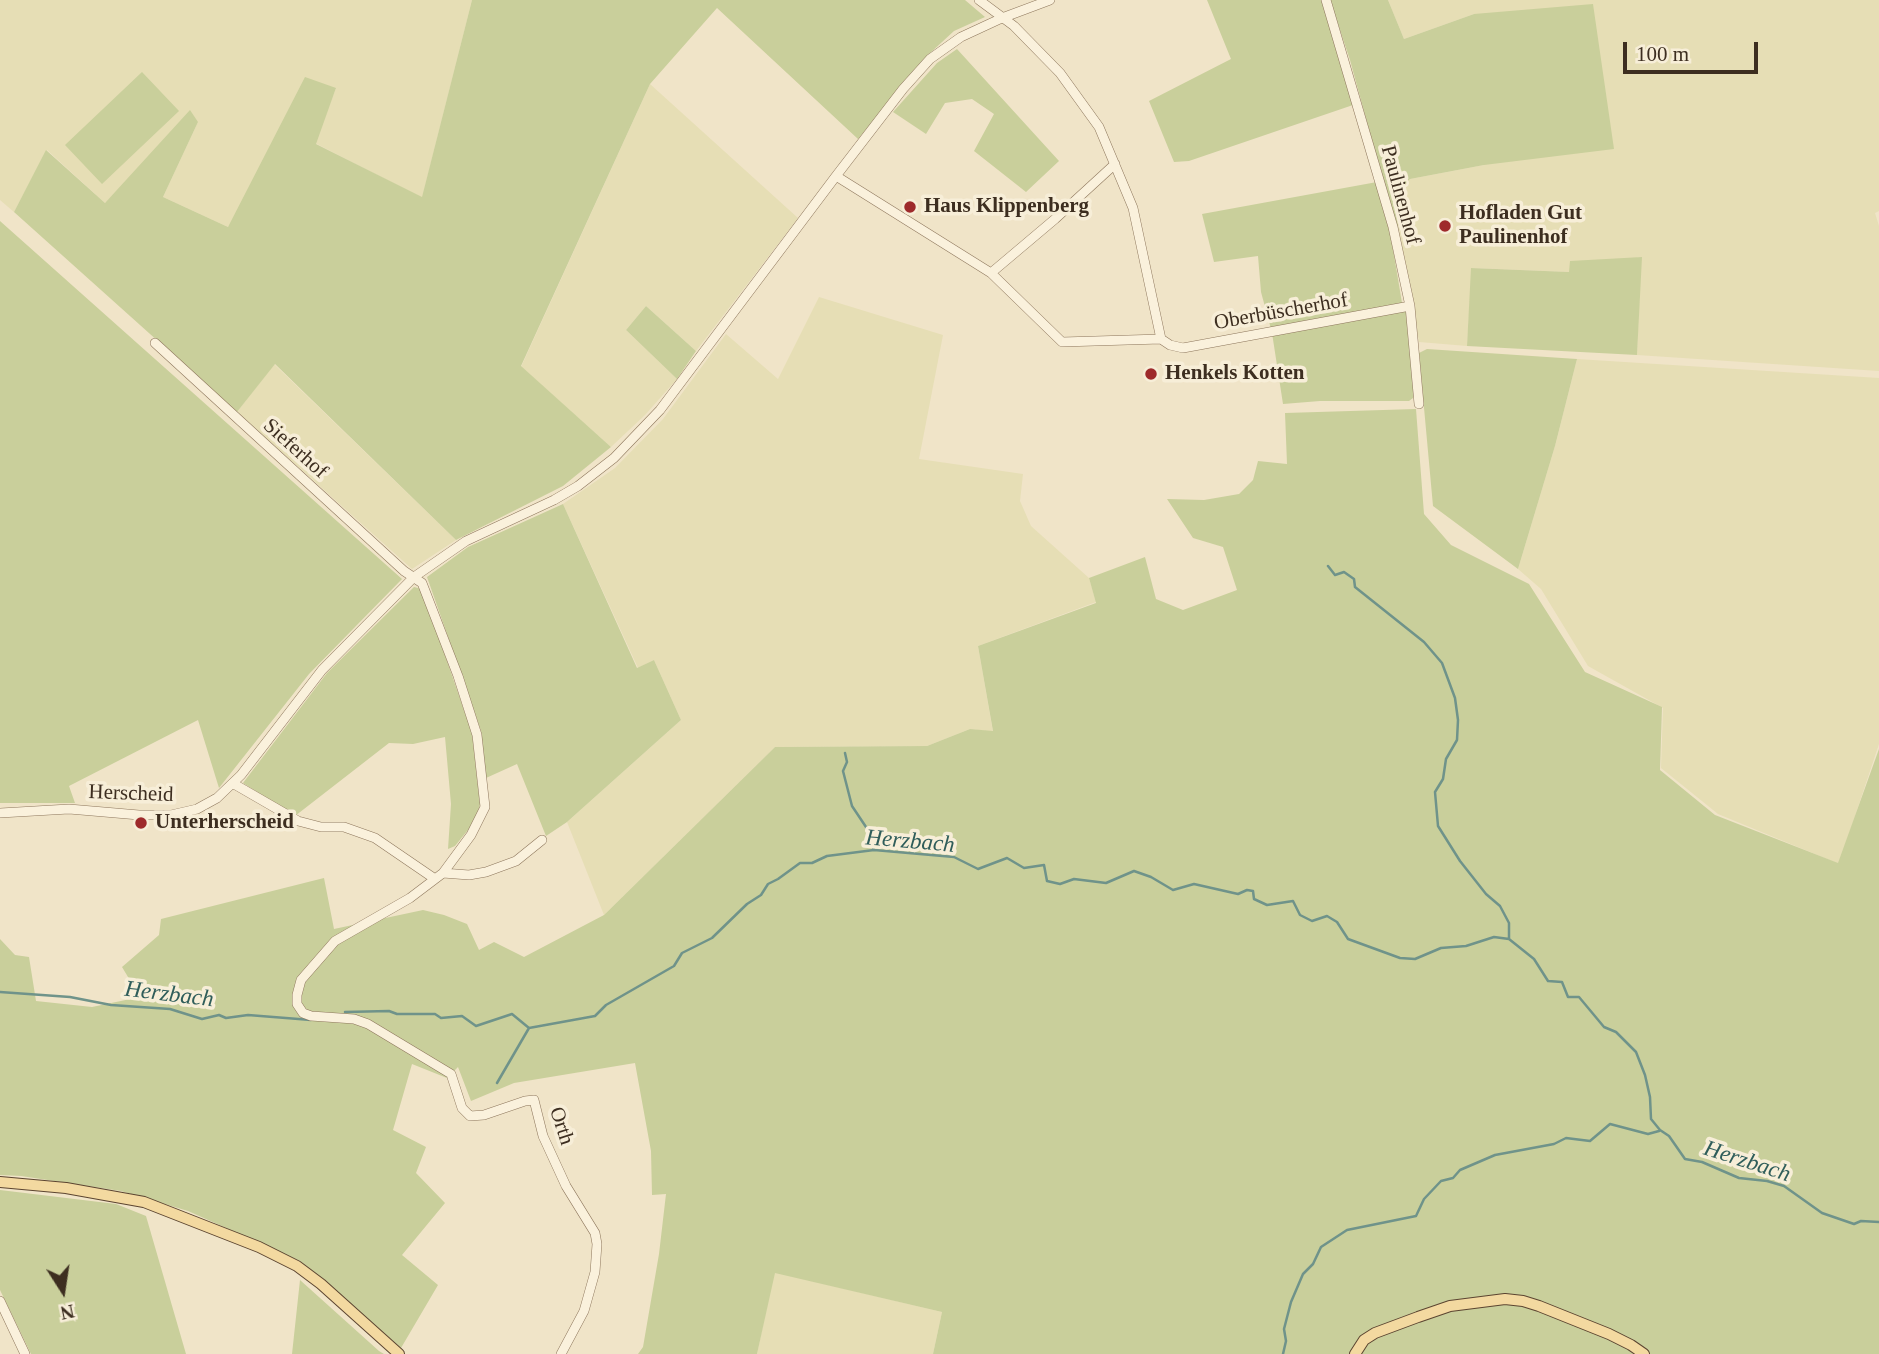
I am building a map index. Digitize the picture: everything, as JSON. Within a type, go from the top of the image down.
[{"type":"main road","points":[[0,1182],[66,1188],[144,1202],[259,1247],[297,1266],[321,1284],[399,1354]]},
{"type":"main road","points":[[1355,1354],[1364,1340],[1375,1333],[1407,1321],[1450,1306],[1505,1298],[1539,1306],[1631,1345],[1644,1354]]},
{"type":"street","points":[[979,0],[1014,26],[1060,73],[1099,127],[1133,208],[1161,340]]},
{"type":"street","name":"Herscheid","points":[[0,813],[69,809],[171,815],[197,809],[210,802],[234,783],[322,670],[414,578],[466,541],[578,486],[614,458],[660,410],[836,176],[903,89],[930,59],[961,37],[1050,0]]},
{"type":"street","name":"Paulinenhof","points":[[1326,0],[1393,227],[1410,306],[1419,404]]},
{"type":"street","points":[[990,273],[1115,164]]},
{"type":"street","name":"Oberbüscherhof","points":[[836,176],[990,273],[1062,342],[1161,340],[1183,348],[1410,306]]},
{"type":"street","name":"Sieferhof","points":[[155,343],[414,578]]},
{"type":"street","points":[[414,578],[422,583],[458,676],[477,735],[485,807],[471,835],[439,876]]},
{"type":"street","points":[[234,783],[298,821],[321,827],[344,827],[375,838],[439,876],[486,872],[516,861],[542,840]]},
{"type":"street","name":"Orth","points":[[439,876],[410,898],[335,941],[301,980],[297,995],[298,1004],[303,1013],[311,1016],[354,1019],[368,1024],[451,1074],[462,1108],[470,1116],[484,1115],[534,1100],[543,1136],[566,1186],[595,1233],[597,1244],[595,1272],[584,1311],[561,1354]]},
{"type":"street","points":[[0,1301],[25,1354]]},
{"type":"shaded area","points":[[0,0],[472,0],[422,198],[315,143],[336,88],[228,227],[163,197],[198,122],[105,203],[47,150],[14,212],[0,200]]},
{"type":"shaded area","points":[[1388,0],[1879,0],[1879,211],[1875,213],[1879,226],[1879,371],[1637,355],[1641,257],[1569,272],[1472,268],[1467,346],[1419,342],[1393,195],[1410,179],[1484,165],[1474,14],[1404,39]]},
{"type":"shaded area","points":[[650,84],[798,218],[696,351],[646,306],[626,330],[677,379],[645,415],[611,447],[521,367]]},
{"type":"shaded area","points":[[819,297],[943,335],[919,459],[1023,474],[1020,501],[1031,526],[1089,578],[1096,602],[978,646],[993,732],[970,729],[927,746],[775,747],[604,915],[567,822],[681,720],[654,660],[638,668],[563,504],[615,468],[663,419],[726,334],[778,379]]},
{"type":"shaded area","points":[[1577,359],[1879,378],[1879,744],[1839,864],[1718,814],[1661,768],[1663,708],[1588,666],[1541,589],[1518,569],[1555,446]]},
{"type":"shaded area","points":[[274,364],[456,540],[412,569],[237,412]]},
{"type":"shaded area","points":[[774,1272],[942,1312],[933,1354],[757,1354]]},
{"type":"green space","points":[[472,0],[965,0],[985,17],[954,31],[929,54],[858,139],[717,8],[650,84],[521,366],[611,447],[563,486],[456,540],[275,364],[237,412],[14,212],[46,150],[105,203],[190,110],[198,122],[163,197],[228,227],[305,77],[336,88],[316,144],[422,197]]},
{"type":"green space","points":[[1207,0],[1322,0],[1353,105],[1189,161],[1174,162],[1149,101],[1231,59]]},
{"type":"green space","points":[[1330,0],[1388,0],[1404,39],[1474,14],[1593,4],[1614,149],[1484,165],[1410,179],[1393,195],[1402,250],[1350,60]]},
{"type":"green space","points":[[957,49],[1059,161],[1026,192],[974,151],[994,114],[972,99],[945,103],[926,134],[893,112],[937,63]]},
{"type":"green space","points":[[142,72],[179,111],[102,184],[65,145]]},
{"type":"green space","points":[[1377,182],[1391,237],[1402,303],[1271,329],[1261,292],[1258,256],[1214,262],[1202,214]]},
{"type":"green space","points":[[0,221],[402,579],[309,674],[219,788],[198,720],[69,786],[75,803],[0,803]]},
{"type":"green space","points":[[1642,257],[1637,355],[1467,346],[1471,268],[1569,272],[1570,261]]},
{"type":"green space","points":[[646,306],[696,351],[677,379],[626,330]]},
{"type":"green space","points":[[1408,307],[1415,393],[1413,398],[1409,401],[1320,401],[1283,404],[1272,333]]},
{"type":"green space","points":[[1427,349],[1577,359],[1555,446],[1518,569],[1433,506],[1419,353]]},
{"type":"green space","points":[[1416,409],[1424,514],[1451,545],[1529,584],[1585,672],[1662,707],[1660,770],[1715,815],[1838,863],[1879,749],[1879,1354],[933,1354],[942,1312],[775,1273],[757,1354],[638,1354],[643,1347],[666,1194],[652,1195],[651,1151],[635,1063],[514,1083],[471,1101],[458,1067],[447,1078],[412,1064],[393,1130],[426,1147],[416,1173],[445,1203],[402,1255],[438,1285],[401,1348],[300,1261],[188,1211],[121,1191],[0,1175],[0,939],[15,955],[29,957],[36,1001],[92,1007],[140,997],[122,967],[159,935],[161,919],[324,878],[334,929],[423,910],[467,924],[479,950],[494,942],[524,957],[604,915],[775,747],[927,746],[970,729],[993,731],[978,646],[1096,603],[1089,578],[1145,557],[1156,599],[1183,610],[1237,590],[1223,547],[1193,538],[1167,499],[1204,500],[1239,494],[1253,480],[1258,461],[1287,464],[1285,413]]},
{"type":"green space","points":[[563,504],[637,668],[654,660],[681,720],[567,822],[546,836],[517,764],[486,778],[481,731],[427,577],[468,547]]},
{"type":"green space","points":[[414,587],[422,589],[472,733],[480,804],[476,820],[455,846],[448,849],[451,804],[445,737],[413,744],[389,743],[295,816],[243,783],[327,673]]},
{"type":"green space","points":[[0,1190],[116,1204],[146,1216],[186,1354],[31,1354],[0,1290]]},
{"type":"green space","points":[[300,1280],[379,1351],[384,1354],[292,1354]]},
{"type":"waterway","points":[[1328,566],[1335,575],[1344,572],[1354,579],[1355,587],[1424,642],[1442,663],[1455,698],[1458,720],[1457,740],[1446,759],[1443,779],[1435,792],[1438,826],[1460,861],[1486,894],[1500,906],[1509,923],[1509,939]]},
{"type":"waterway","points":[[845,753],[847,762],[843,771],[852,806],[866,827],[874,850]]},
{"type":"waterway","name":"Herzbach","points":[[345,1012],[389,1011],[397,1014],[435,1014],[441,1018],[462,1016],[476,1026],[512,1014],[529,1028],[595,1016],[606,1005],[674,966],[682,953],[712,938],[747,904],[761,895],[768,884],[800,863],[812,863],[827,856],[874,850],[954,857],[978,869],[1007,858],[1024,868],[1044,865],[1047,881],[1060,884],[1074,879],[1106,883],[1134,871],[1173,890],[1194,884],[1238,894],[1247,890],[1253,891],[1254,899],[1267,905],[1293,901],[1300,915],[1312,921],[1327,916],[1337,922],[1348,939],[1400,958],[1415,959],[1441,948],[1466,946],[1494,937],[1509,939],[1534,959],[1548,981],[1562,982],[1568,997],[1579,997],[1604,1027],[1616,1032],[1636,1052],[1650,1097],[1651,1119],[1669,1136],[1685,1159],[1702,1162],[1739,1178],[1784,1186],[1822,1213],[1854,1224],[1861,1221],[1879,1222]]},
{"type":"waterway","name":"Herzbach","points":[[0,992],[170,1009],[202,1019],[219,1015],[226,1018],[248,1015],[311,1020]]},
{"type":"waterway","points":[[497,1083],[529,1028]]},
{"type":"waterway","points":[[1283,1354],[1286,1341],[1284,1329],[1291,1302],[1303,1274],[1313,1264],[1321,1247],[1347,1230],[1416,1216],[1424,1199],[1441,1181],[1453,1178],[1460,1170],[1495,1155],[1554,1144],[1566,1138],[1590,1141],[1610,1124],[1648,1134],[1659,1131]]},
{"type":"place","name":"Haus Klippenberg","points":[[910,207]]},
{"type":"place","name":"Hofladen Gut Paulinenhof","points":[[1445,226]]},
{"type":"place","name":"Henkels Kotten","points":[[1151,374]]},
{"type":"place","name":"Unterherscheid","points":[[141,823]]}]
